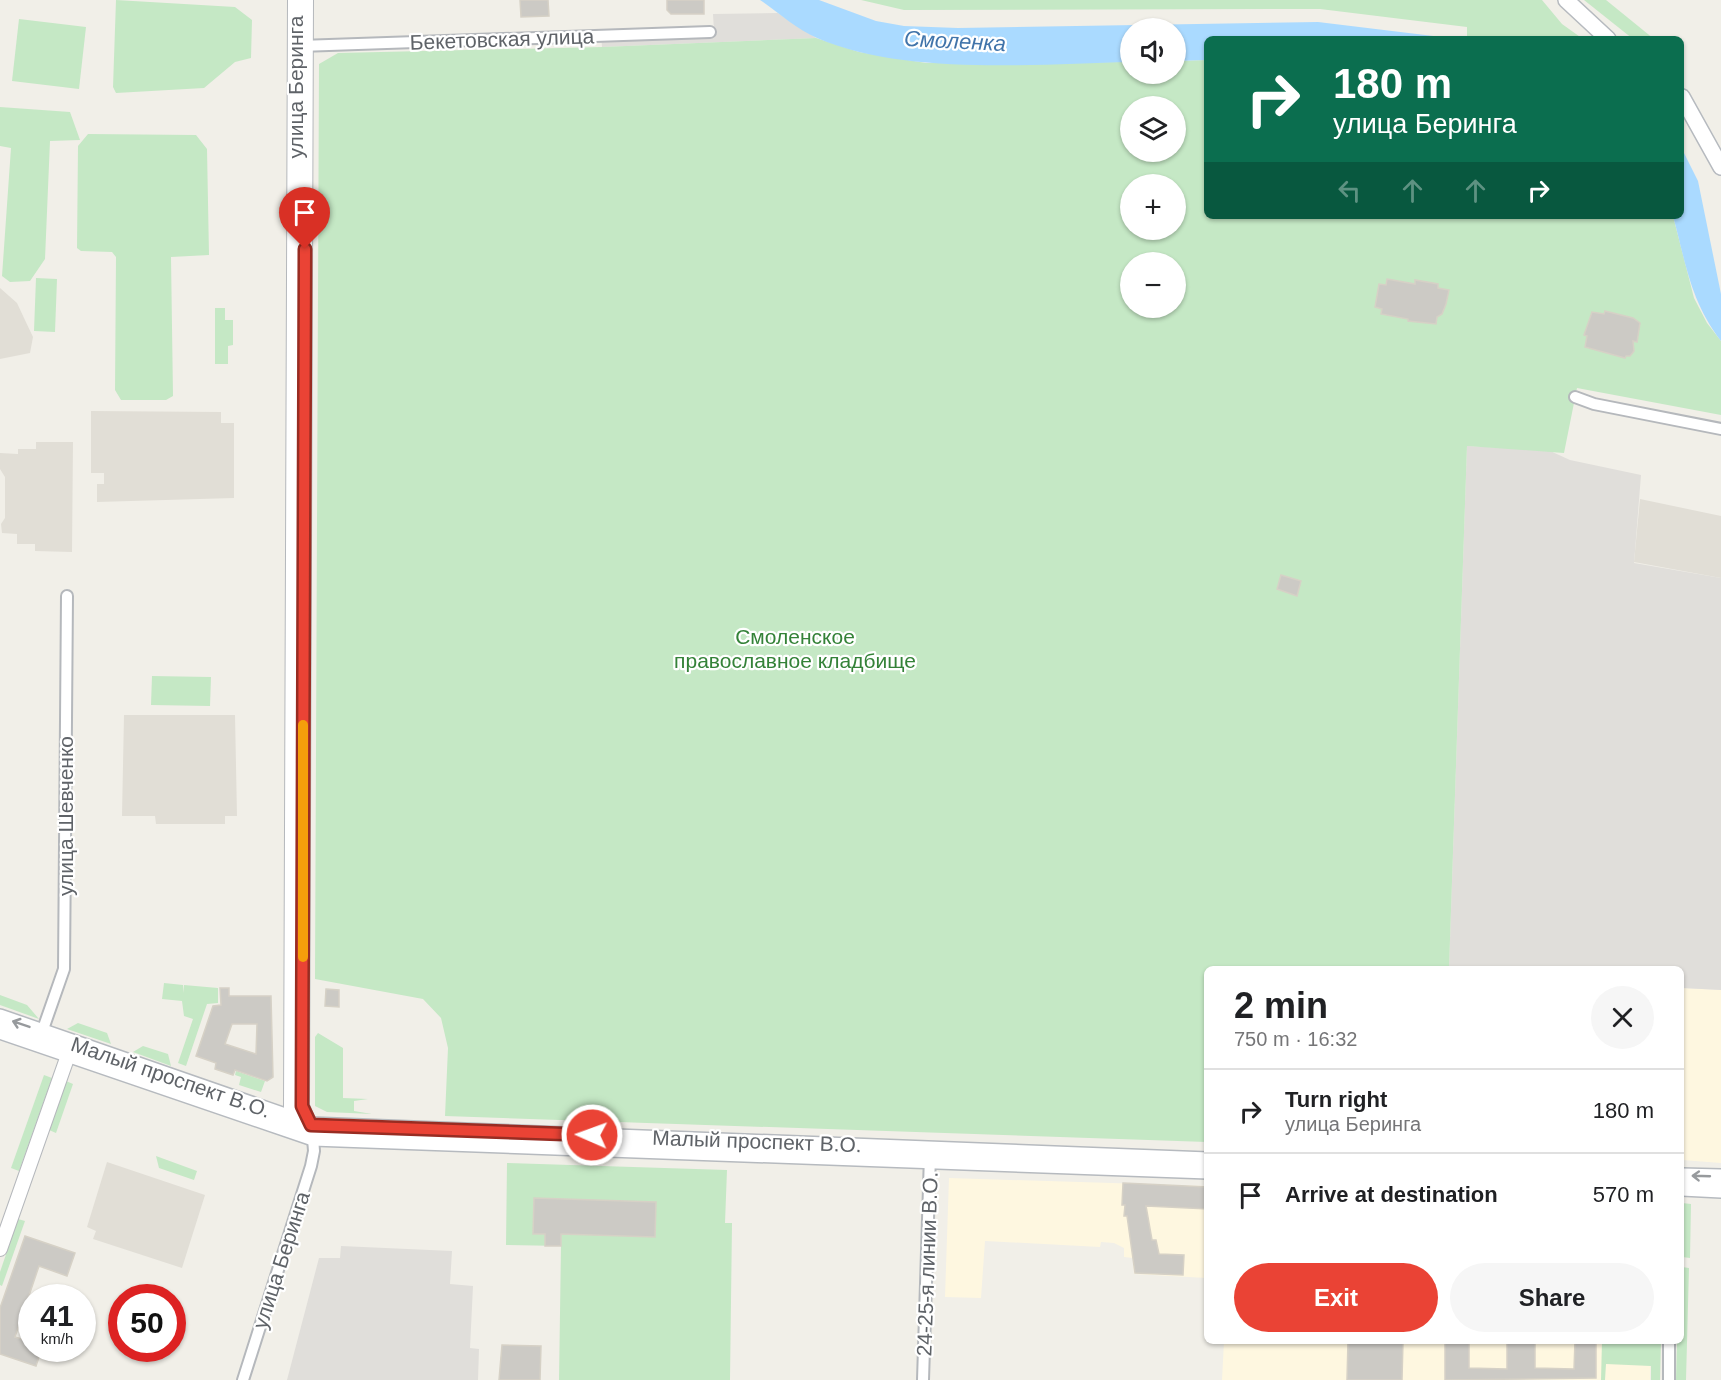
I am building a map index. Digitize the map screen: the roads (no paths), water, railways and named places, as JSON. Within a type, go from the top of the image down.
[{"type":"main road","points":[[1566,0],[1604,36]]},
{"type":"main road","points":[[1684,102],[1721,167]]},
{"type":"main road","name":"Малый проспект В.О.","points":[[0,1017],[42,1032],[70,1049],[312,1131],[930,1155],[1204,1171]]},
{"type":"main road","name":"Малый проспект В.О.","points":[[0,1030],[70,1049],[294,1120],[312,1131]]},
{"type":"main road","name":"Малый проспект В.О.","points":[[930,1155],[1204,1160]]},
{"type":"main road","points":[[1684,1176],[1721,1177]]},
{"type":"main road","points":[[1684,1188],[1721,1190]]},
{"type":"street","name":"улица Беринга","points":[[243,1380],[314,1150],[312,1131],[302,1106],[300,46],[295,0]]},
{"type":"street","name":"улица Беринга","points":[[294,1120],[291,1107],[300,46],[306,0]]},
{"type":"street","name":"Бекетовская улица","points":[[300,46],[710,32]]},
{"type":"street","points":[[1575,397],[1594,404],[1721,429]]},
{"type":"street","name":"улица Шевченко","points":[[42,1032],[64,969],[67,596]]},
{"type":"street","points":[[0,1249],[70,1049]]},
{"type":"street","name":"24-25-я линии В.О.","points":[[923,1380],[930,1155]]},
{"type":"street","points":[[1669,1344],[1669,1380]]},
{"type":"water","name":"Смоленка","points":[[760,0],[819,0],[876,21],[904,26],[958,28],[1120,25],[1120,62],[1013,65],[930,63],[852,50],[810,35]]},
{"type":"water","points":[[1318,22],[1433,36],[1204,36],[1204,60],[1186,61],[1186,24]]},
{"type":"water","points":[[1684,153],[1698,181],[1721,294],[1721,341],[1702,311],[1686,266],[1674,219],[1684,219]]},
{"type":"park label","name":"Смоленское православное кладбище","points":[[795,648]]}]
